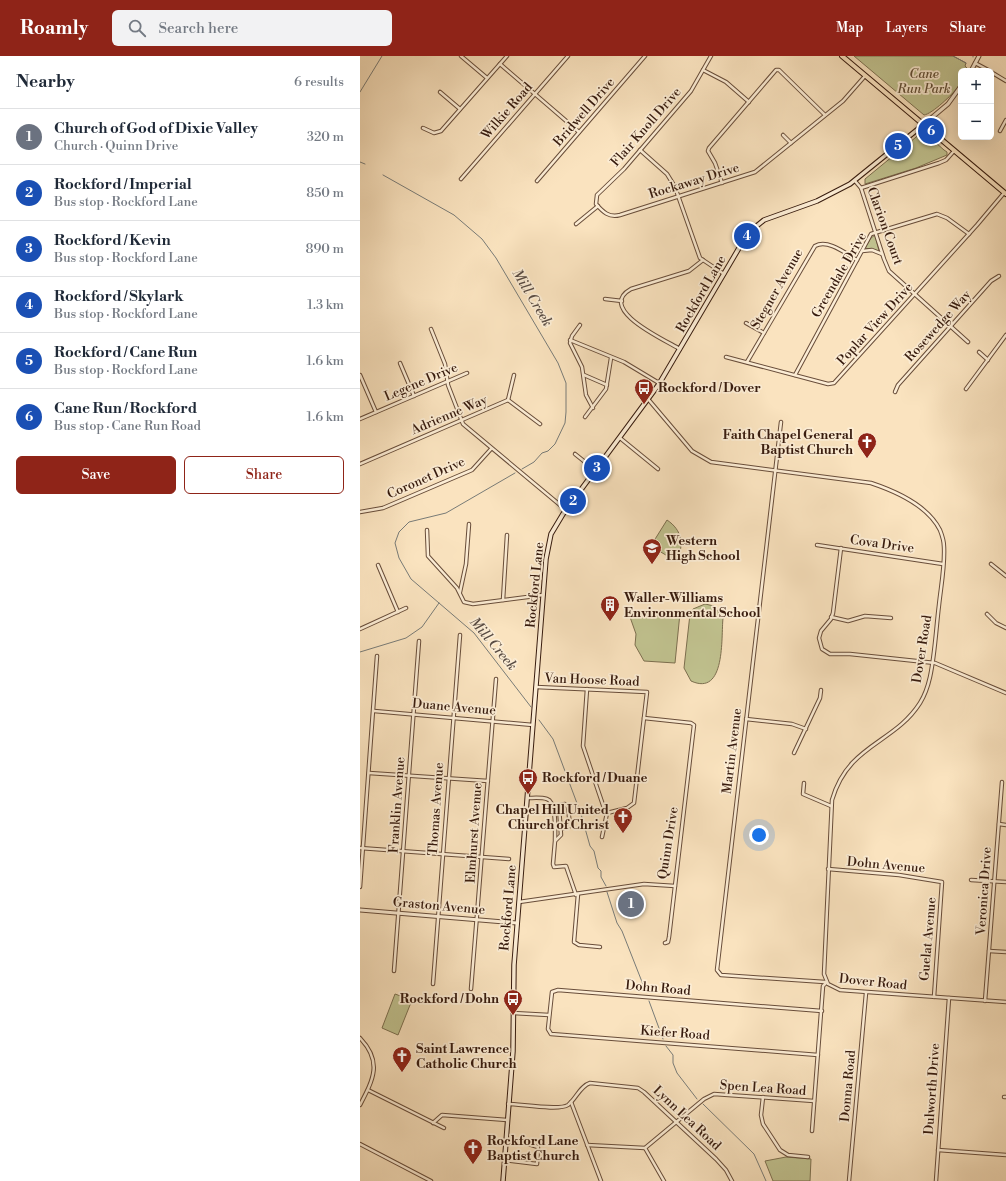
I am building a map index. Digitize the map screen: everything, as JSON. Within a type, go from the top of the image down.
[{"type":"highway","points":[[842,56],[1005,194]]},
{"type":"main road","name":"Rockford Lane","points":[[503,1181],[513,1051],[514,971],[517,922],[534,725],[543,595],[549,541],[556,524],[659,384],[747,236],[758,224],[769,217],[827,197],[855,181],[923,125]]},
{"type":"street","points":[[462,56],[487,78]]},
{"type":"street","points":[[423,128],[434,133],[439,132],[507,56]]},
{"type":"street","name":"Wilkie Road","points":[[461,180],[568,56]]},
{"type":"street","name":"Bridwell Drive","points":[[537,180],[645,56]]},
{"type":"street","name":"Flair Knoll Drive","points":[[598,206],[595,200],[598,193],[640,150],[694,88],[710,56]]},
{"type":"street","points":[[972,68],[979,56]]},
{"type":"street","points":[[975,63],[984,68]]},
{"type":"street","points":[[500,64],[580,132]]},
{"type":"street","points":[[703,70],[726,82],[749,102]]},
{"type":"street","points":[[722,183],[708,149],[778,70],[814,102],[825,115]]},
{"type":"street","points":[[994,73],[1006,80]]},
{"type":"street","name":"Rockaway Drive","points":[[598,206],[607,214],[614,217],[755,172],[850,94],[866,76]]},
{"type":"street","points":[[923,125],[948,104],[958,90]]},
{"type":"street","points":[[440,92],[460,109]]},
{"type":"street","points":[[1000,131],[1006,120]]},
{"type":"street","points":[[783,135],[791,143]]},
{"type":"street","points":[[640,150],[667,174],[680,196],[698,252],[703,260],[724,274]]},
{"type":"street","points":[[861,188],[939,163],[946,160],[954,150]]},
{"type":"street","name":"Clarion Court","points":[[855,181],[861,188],[883,255],[892,274],[968,342]]},
{"type":"street","name":"Poplar View Drive","points":[[726,357],[828,384],[836,382],[1005,194]]},
{"type":"street","points":[[576,224],[598,206]]},
{"type":"street","name":"Greendale Drive","points":[[795,375],[871,234],[937,214],[947,218],[969,234]]},
{"type":"street","name":"Stegner Avenue","points":[[746,362],[815,246],[827,244],[857,260]]},
{"type":"street","points":[[861,252],[872,250],[883,255]]},
{"type":"street","points":[[680,349],[651,334],[627,315],[622,308],[623,295],[629,290],[688,271],[703,260]]},
{"type":"street","name":"Rosewedge Way","points":[[895,392],[898,385],[991,281],[999,276]]},
{"type":"street","points":[[605,299],[622,301]]},
{"type":"street","points":[[746,323],[764,333]]},
{"type":"street","points":[[570,340],[580,325]]},
{"type":"street","points":[[431,329],[445,364],[448,382],[461,421],[465,427],[566,510]]},
{"type":"street","points":[[966,388],[1006,335]]},
{"type":"street","points":[[570,340],[610,358],[624,362],[659,384]]},
{"type":"street","points":[[570,340],[582,367],[586,395],[592,408]]},
{"type":"street","points":[[979,352],[988,360]]},
{"type":"street","points":[[585,417],[606,390],[610,358]]},
{"type":"street","points":[[400,363],[414,396]]},
{"type":"street","name":"Legene Drive","points":[[360,419],[468,373]]},
{"type":"street","points":[[360,375],[376,412]]},
{"type":"street","points":[[514,375],[508,400],[540,424]]},
{"type":"street","points":[[583,375],[607,385]]},
{"type":"street","name":"Adrienne Way","points":[[360,464],[508,400]]},
{"type":"street","name":"Dover Road","points":[[648,400],[687,446],[700,457],[717,464],[864,482],[878,486],[924,510],[935,522],[943,539],[943,564],[932,663],[927,686],[920,703],[908,718],[849,764],[835,789],[831,806],[824,969],[826,982],[833,988],[840,990],[1006,1002]]},
{"type":"street","name":"Martin Avenue","points":[[781,422],[717,972],[721,975],[826,982]]},
{"type":"street","points":[[620,438],[658,469]]},
{"type":"street","name":"Coronet Drive","points":[[360,512],[383,508],[472,470],[492,449]]},
{"type":"street","points":[[576,454],[595,470]]},
{"type":"street","points":[[460,592],[466,564],[468,524]]},
{"type":"street","points":[[427,530],[428,556],[460,592],[463,600],[467,603],[543,595]]},
{"type":"street","points":[[503,600],[507,535]]},
{"type":"street","name":"Cova Drive","points":[[817,545],[943,564]]},
{"type":"street","points":[[841,548],[832,617],[821,631],[819,638],[822,648],[830,654],[850,654],[932,663],[962,673],[1006,693]]},
{"type":"street","points":[[992,564],[1006,576]]},
{"type":"street","points":[[378,565],[398,612]]},
{"type":"street","points":[[360,629],[406,608]]},
{"type":"street","points":[[987,614],[1006,628]]},
{"type":"street","points":[[832,617],[848,621],[865,616],[891,618]]},
{"type":"street","name":"Thomas Avenue","points":[[433,984],[460,635]]},
{"type":"street","name":"Franklin Avenue","points":[[394,971],[419,641]]},
{"type":"street","points":[[360,887],[377,656]]},
{"type":"street","name":"Elmhurst Avenue","points":[[471,988],[478,919],[496,679]]},
{"type":"street","name":"Van Hoose Road","points":[[536,687],[647,692],[644,718]]},
{"type":"street","points":[[587,689],[583,746],[605,811],[607,813],[602,837]]},
{"type":"street","points":[[794,753],[820,698],[821,690]]},
{"type":"street","name":"Duane Avenue","points":[[374,711],[534,725]]},
{"type":"street","points":[[607,813],[627,808],[634,803],[644,718]]},
{"type":"street","name":"Quinn Drive","points":[[519,902],[577,895],[644,884],[675,886],[694,725],[691,723],[644,718]]},
{"type":"street","points":[[746,719],[792,724],[806,729]]},
{"type":"street","points":[[369,773],[488,781]]},
{"type":"street","name":"Veronica Drive","points":[[985,1001],[1002,782]]},
{"type":"street","points":[[804,783],[803,794],[831,806]]},
{"type":"street","points":[[528,798],[548,799],[551,802],[555,829],[554,867],[566,866],[577,895],[574,942],[579,945],[600,947]]},
{"type":"street","points":[[555,841],[561,835],[559,807],[560,805],[565,804],[568,807],[570,826],[561,829]]},
{"type":"street","points":[[998,824],[1006,825]]},
{"type":"street","points":[[362,848],[510,859]]},
{"type":"street","name":"Dohn Avenue","points":[[828,869],[899,875],[942,882]]},
{"type":"street","points":[[971,880],[1006,882]]},
{"type":"street","name":"Guelat Avenue","points":[[934,997],[942,882]]},
{"type":"street","points":[[664,943],[668,942],[675,886]]},
{"type":"street","name":"Graston Avenue","points":[[360,910],[517,922]]},
{"type":"street","points":[[989,951],[1006,952]]},
{"type":"street","points":[[812,1131],[824,986],[826,982]]},
{"type":"street","name":"Dohn Road","points":[[549,1015],[551,994],[553,991],[558,990],[822,1011]]},
{"type":"street","name":"Donna Road","points":[[849,1181],[866,992]]},
{"type":"street","name":"Dulworth Drive","points":[[936,1181],[949,998]]},
{"type":"street","points":[[513,1013],[549,1015]]},
{"type":"street","name":"Kiefer Road","points":[[549,1015],[548,1030],[554,1034],[818,1055]]},
{"type":"street","points":[[360,1038],[370,1052],[374,1065],[374,1077],[360,1105]]},
{"type":"street","name":"Lynn Lea Road","points":[[572,1102],[587,1084],[633,1087],[644,1092],[722,1165],[732,1181]]},
{"type":"street","points":[[368,1090],[444,1128]]},
{"type":"street","name":"Spen Lea Road","points":[[645,1148],[710,1095],[721,1094],[814,1101]]},
{"type":"street","points":[[763,1097],[761,1115],[763,1124],[780,1150],[788,1155],[808,1157]]},
{"type":"street","points":[[508,1104],[560,1107],[566,1106],[572,1102],[600,1181]]},
{"type":"street","points":[[433,1123],[442,1115],[507,1120]]},
{"type":"street","points":[[504,1160],[537,1164],[538,1147],[522,1142],[506,1140]]},
{"type":"street","points":[[360,1144],[431,1181]]},
{"type":"street","points":[[587,1145],[645,1148],[664,1181]]},
{"type":"street","points":[[938,1150],[1006,1154]]},
{"type":"green space","name":"Cane Run Park","points":[[854,56],[953,56],[966,63],[965,66],[967,68],[958,68],[958,87],[937,108],[924,115]]},
{"type":"green space","points":[[921,133],[926,134],[947,152],[947,155],[916,168],[865,184],[865,179]]},
{"type":"green space","points":[[875,235],[879,251],[865,248],[871,238]]},
{"type":"green space","points":[[667,520],[679,533],[681,544],[676,561],[654,548],[652,544]]},
{"type":"green space","points":[[705,604],[714,606],[723,618],[721,651],[716,673],[710,681],[702,684],[691,681],[684,668],[690,614],[693,609]]},
{"type":"green space","points":[[677,612],[680,613],[675,663],[644,661],[635,645],[636,634],[630,617],[658,616]]},
{"type":"green space","points":[[395,994],[412,1000],[398,1035],[382,1028]]},
{"type":"green space","points":[[786,1157],[811,1159],[810,1181],[773,1181],[765,1161]]},
{"type":"waterway","points":[[360,92],[382,56]]},
{"type":"waterway","points":[[953,56],[966,63]]},
{"type":"waterway","name":"Mill Creek","points":[[360,162],[365,164]]},
{"type":"waterway","name":"Mill Creek","points":[[383,175],[454,215],[482,239],[496,258],[558,363],[566,383],[565,423],[555,444],[548,451],[542,453],[534,462],[522,469]]},
{"type":"waterway","name":"Mill Creek","points":[[515,473],[446,513],[409,522],[399,532],[395,543],[399,558],[411,579],[474,633],[531,707]]},
{"type":"waterway","points":[[360,652],[406,638],[422,627],[439,603]]},
{"type":"waterway","name":"Mill Creek","points":[[539,720],[553,739],[581,814],[590,846],[594,851],[598,868],[601,871],[601,877],[606,886]]},
{"type":"waterway","name":"Mill Creek","points":[[607,892],[617,923],[622,931],[646,992]]},
{"type":"waterway","name":"Mill Creek","points":[[649,1001],[663,1039]]},
{"type":"waterway","name":"Mill Creek","points":[[666,1046],[673,1055],[673,1063],[677,1073],[697,1099]]},
{"type":"waterway","name":"Mill Creek","points":[[703,1104],[754,1154],[766,1181]]},
{"type":"place","name":"Cane Run / Rockford","points":[[931,131]]},
{"type":"place","name":"Rockford / Cane Run","points":[[898,146]]},
{"type":"place","name":"Rockford / Skylark","points":[[747,236]]},
{"type":"place","name":"Rockford / Dover","points":[[644,405]]},
{"type":"place","name":"Faith Chapel General Baptist Church","points":[[867,459]]},
{"type":"place","name":"Rockford / Kevin","points":[[597,468]]},
{"type":"place","name":"Rockford / Imperial","points":[[573,501]]},
{"type":"place","name":"Western High School","points":[[652,565]]},
{"type":"place","name":"Waller-Williams Environmental School","points":[[610,622]]},
{"type":"place","name":"Rockford / Duane","points":[[528,795]]},
{"type":"place","name":"Chapel Hill United Church of Christ","points":[[623,834]]},
{"type":"place","name":"Church of God of Dixie Valley","points":[[631,904]]},
{"type":"place","name":"Rockford / Dohn","points":[[513,1016]]},
{"type":"place","name":"Saint Lawrence Catholic Church","points":[[402,1073]]},
{"type":"place","name":"Rockford Lane Baptist Church","points":[[473,1165]]}]
